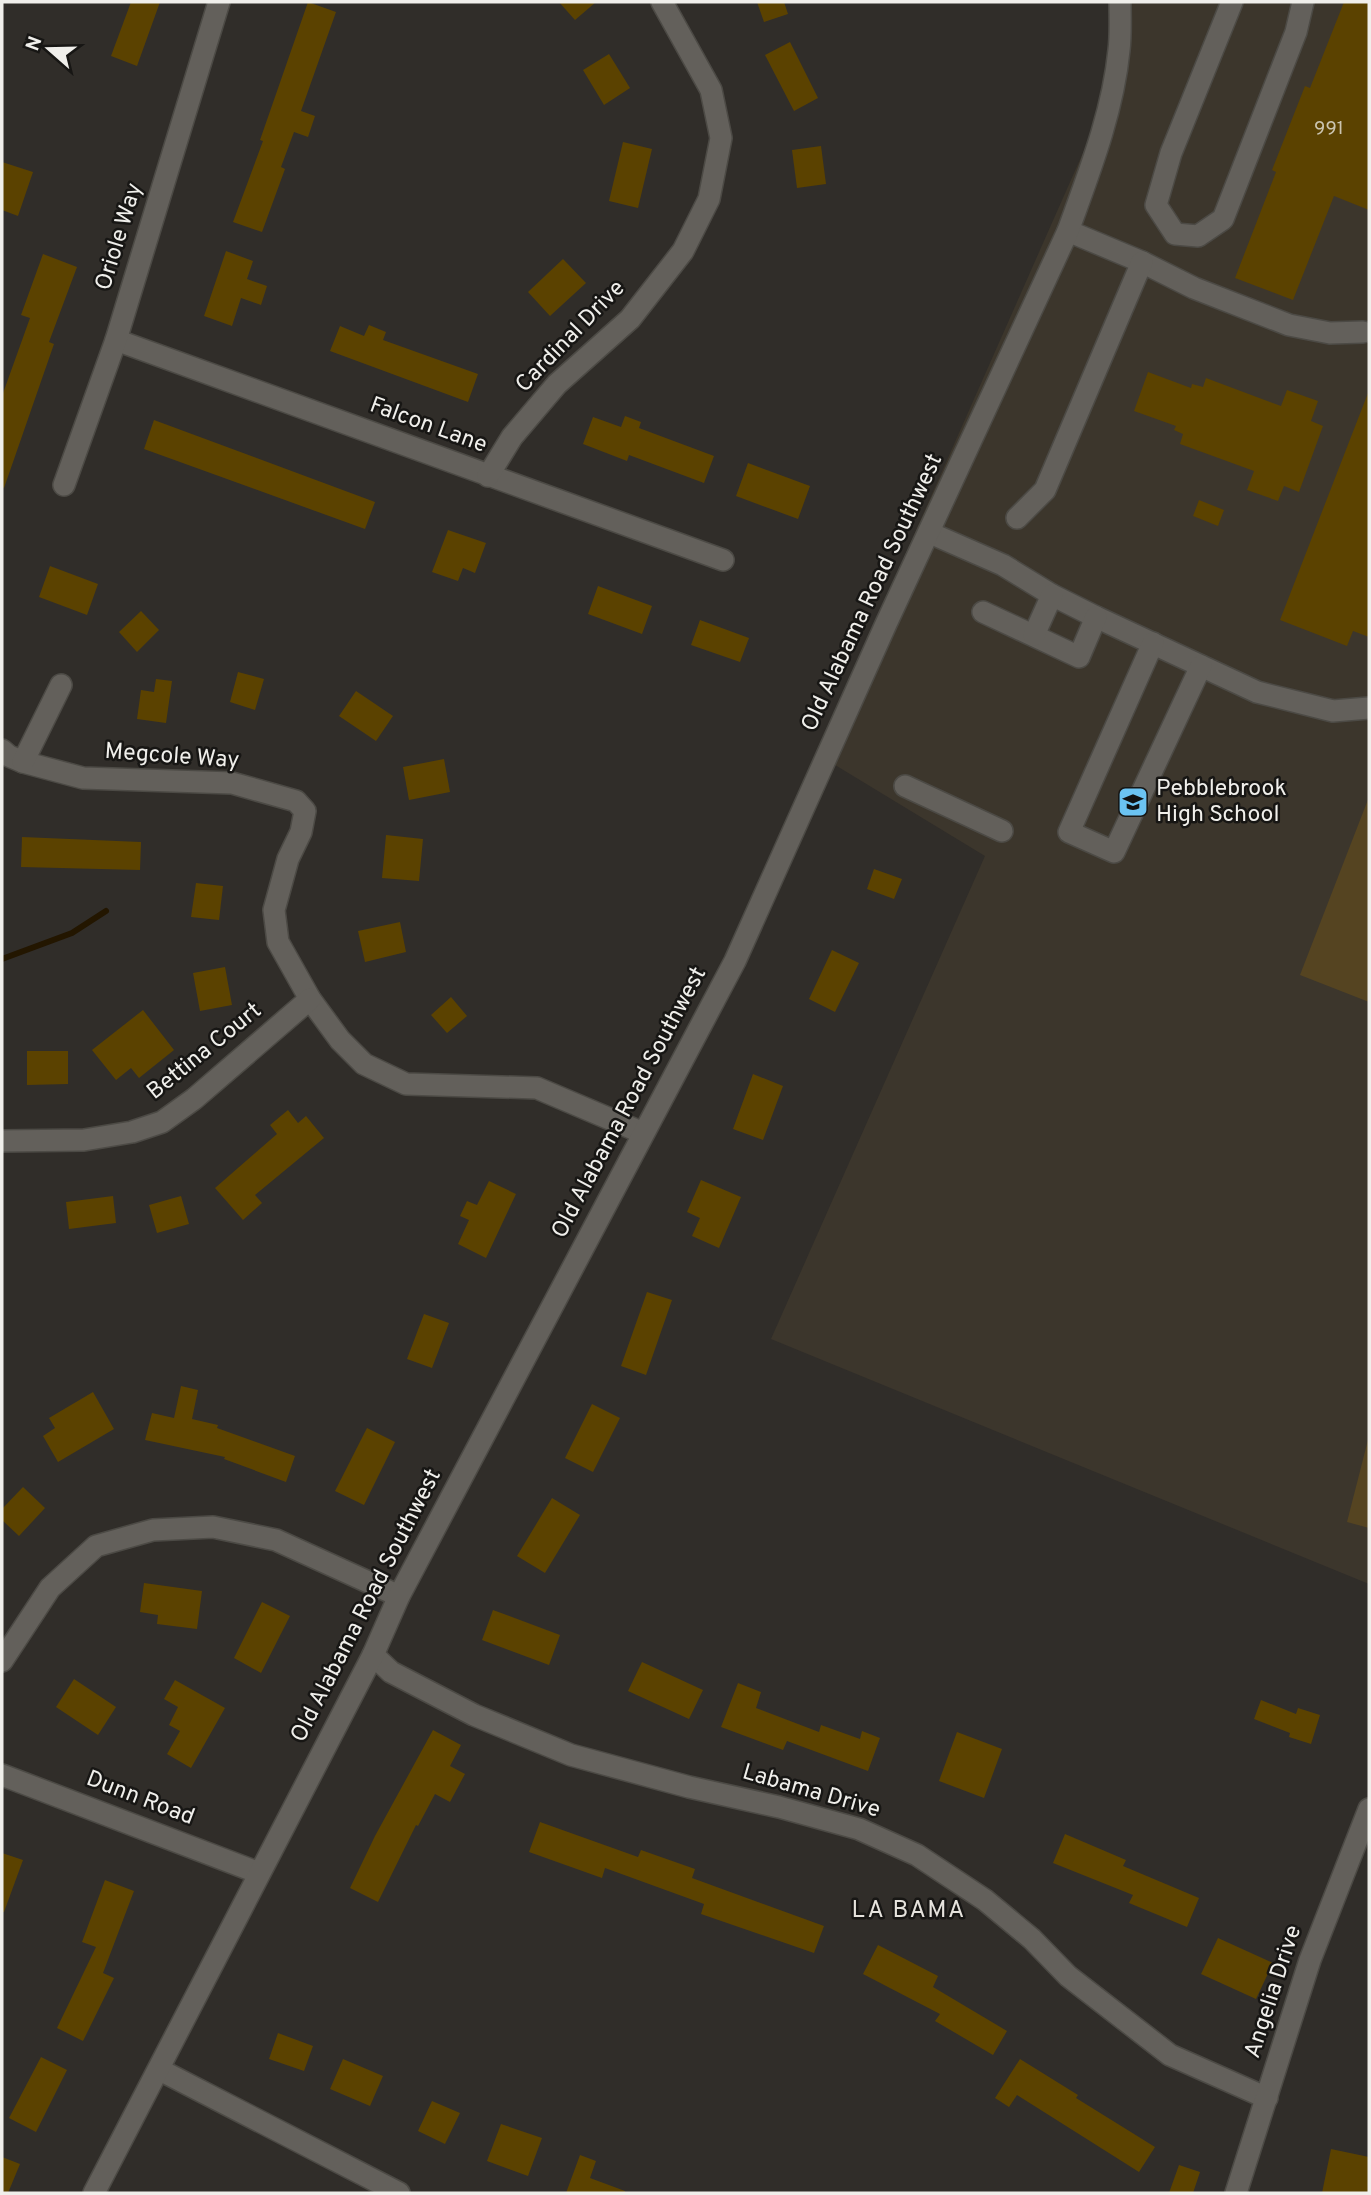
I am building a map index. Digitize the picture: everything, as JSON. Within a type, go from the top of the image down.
[{"type":"street","name":"Oriole Way","points":[[64,485],[116,340],[219,2]]},
{"type":"street","name":"Cardinal Drive","points":[[488,476],[512,437],[557,384],[638,309],[683,251],[709,199],[721,138],[710,90],[662,2]]},
{"type":"street","name":"Old Alabama Road Southwest","points":[[94,2193],[373,1655],[399,1597],[735,961],[1068,231],[1107,112],[1119,51],[1121,2]]},
{"type":"street","points":[[1232,2],[1171,153],[1156,205],[1175,234],[1198,236],[1223,219],[1296,32],[1303,2]]},
{"type":"street","points":[[1068,231],[1142,262],[1194,288],[1289,325],[1331,333],[1363,332]]},
{"type":"street","points":[[1017,518],[1045,491],[1142,262]]},
{"type":"street","name":"Falcon Lane","points":[[116,340],[723,561]]},
{"type":"street","points":[[930,533],[1003,565],[1052,595],[1257,692],[1333,711],[1369,708]]},
{"type":"street","points":[[1034,635],[1052,595]]},
{"type":"street","points":[[983,612],[1079,657],[1096,617]]},
{"type":"street","points":[[1153,643],[1069,832],[1114,852],[1201,666]]},
{"type":"street","points":[[23,762],[61,685]]},
{"type":"street","name":"Megcole Way","points":[[2,750],[23,762],[83,778],[232,783],[296,801],[305,811],[301,832],[288,859],[274,910],[278,942],[310,999],[340,1040],[364,1064],[406,1084],[537,1087],[643,1133]]},
{"type":"street","points":[[905,786],[1002,831]]},
{"type":"street","name":"Bettina Court","points":[[2,1141],[84,1140],[132,1132],[162,1122],[194,1099],[310,999]]},
{"type":"street","points":[[2,1661],[50,1587],[96,1546],[153,1530],[214,1527],[276,1540],[399,1597]]},
{"type":"street","name":"Labama Drive","points":[[373,1655],[391,1672],[474,1715],[571,1755],[859,1829],[917,1855],[985,1900],[1032,1939],[1068,1976],[1170,2055],[1267,2098]]},
{"type":"street","name":"Dunn Road","points":[[2,1775],[259,1873]]},
{"type":"street","name":"Angelia Drive","points":[[1236,2193],[1310,1960],[1369,1809]]},
{"type":"street","points":[[160,2070],[399,2193]]},
{"type":"shaded area","name":"Pebblebrook High School","points":[[1111,2],[1369,2],[1369,1584],[771,1339],[985,856],[817,754],[1109,94]]},
{"type":"shaded area","points":[[1369,797],[1369,1002],[1300,975]]},
{"type":"shaded area","points":[[1369,1436],[1369,1528],[1347,1522]]},
{"type":"building","points":[[131,2],[160,2],[137,66],[111,56]]},
{"type":"building","points":[[308,2],[336,12],[301,111],[315,116],[308,137],[294,132],[281,167],[285,169],[262,232],[233,222],[263,141],[260,140]]},
{"type":"building","points":[[559,2],[596,2],[575,20]]},
{"type":"building","points":[[757,2],[784,2],[788,14],[764,22]]},
{"type":"building","points":[[1344,2],[1369,2],[1369,210],[1334,196],[1293,300],[1235,278],[1276,172],[1272,170],[1305,86],[1310,88]]},
{"type":"building","points":[[790,42],[818,98],[794,111],[765,55]]},
{"type":"building","points":[[609,54],[630,88],[604,105],[583,70]]},
{"type":"building","points":[[623,142],[652,149],[638,208],[609,201]]},
{"type":"building","points":[[821,146],[826,184],[797,188],[792,150]]},
{"type":"building","points":[[2,162],[33,172],[18,216],[2,210]]},
{"type":"building","points":[[226,251],[253,261],[247,279],[267,286],[261,305],[241,298],[232,326],[204,316]]},
{"type":"building","points":[[43,254],[77,267],[49,342],[54,344],[4,488],[2,396],[30,318],[21,315]]},
{"type":"building","points":[[563,259],[586,283],[550,316],[528,292]]},
{"type":"building","points":[[369,325],[386,332],[383,340],[478,374],[468,402],[330,351],[340,326],[364,336]]},
{"type":"building","points":[[1148,372],[1191,388],[1192,384],[1203,387],[1206,378],[1281,406],[1287,390],[1318,401],[1311,421],[1323,426],[1299,492],[1284,486],[1278,501],[1247,490],[1254,471],[1180,444],[1183,434],[1174,430],[1176,426],[1134,411]]},
{"type":"building","points":[[1368,393],[1369,637],[1353,631],[1347,646],[1280,620]]},
{"type":"building","points":[[625,416],[641,422],[639,428],[714,456],[704,483],[629,455],[627,461],[583,444],[593,417],[621,427]]},
{"type":"building","points":[[154,420],[375,502],[365,529],[144,449]]},
{"type":"building","points":[[748,463],[810,486],[798,519],[736,496]]},
{"type":"building","points":[[1199,500],[1224,510],[1218,526],[1193,516]]},
{"type":"building","points":[[448,530],[486,543],[475,573],[463,568],[458,581],[432,572]]},
{"type":"building","points":[[50,566],[98,584],[87,615],[39,597]]},
{"type":"building","points":[[598,586],[652,606],[642,634],[588,614]]},
{"type":"building","points":[[141,611],[159,630],[137,652],[119,632]]},
{"type":"building","points":[[700,620],[749,638],[740,662],[691,645]]},
{"type":"building","points":[[238,672],[264,679],[255,710],[230,702]]},
{"type":"building","points":[[156,679],[172,681],[166,723],[137,719],[141,690],[154,692]]},
{"type":"building","points":[[356,691],[393,716],[376,741],[339,716]]},
{"type":"building","points":[[444,759],[450,792],[409,800],[403,767]]},
{"type":"building","points":[[386,835],[423,839],[419,881],[382,878]]},
{"type":"building","points":[[22,837],[141,842],[140,870],[21,867]]},
{"type":"building","points":[[874,869],[902,879],[894,899],[867,889]]},
{"type":"building","points":[[196,883],[223,886],[219,920],[191,917]]},
{"type":"building","points":[[400,922],[406,952],[365,962],[358,931]]},
{"type":"building","points":[[832,950],[859,963],[835,1012],[809,999]]},
{"type":"building","points":[[225,967],[232,1005],[200,1011],[193,973]]},
{"type":"building","points":[[451,997],[467,1016],[447,1033],[431,1015]]},
{"type":"building","points":[[143,1010],[174,1050],[139,1078],[131,1068],[116,1080],[92,1050]]},
{"type":"building","points":[[27,1051],[68,1051],[68,1084],[27,1085]]},
{"type":"building","points":[[753,1074],[783,1086],[763,1140],[733,1129]]},
{"type":"building","points":[[288,1110],[298,1123],[306,1116],[324,1138],[255,1195],[262,1203],[243,1220],[215,1188],[277,1134],[270,1125]]},
{"type":"building","points":[[701,1180],[741,1197],[719,1248],[692,1236],[700,1218],[687,1212]]},
{"type":"building","points":[[489,1181],[516,1194],[486,1258],[458,1244],[469,1220],[460,1216],[467,1201],[477,1205]]},
{"type":"building","points":[[113,1196],[116,1223],[69,1229],[66,1202]]},
{"type":"building","points":[[181,1196],[189,1224],[157,1233],[149,1205]]},
{"type":"building","points":[[647,1292],[672,1300],[646,1375],[621,1366]]},
{"type":"building","points":[[424,1314],[449,1323],[432,1368],[407,1359]]},
{"type":"building","points":[[181,1386],[198,1390],[192,1419],[218,1425],[217,1428],[295,1456],[286,1482],[224,1459],[225,1457],[145,1440],[152,1413],[174,1418]]},
{"type":"building","points":[[93,1392],[114,1429],[58,1462],[43,1436],[55,1428],[49,1418]]},
{"type":"building","points":[[592,1404],[620,1418],[593,1472],[565,1458]]},
{"type":"building","points":[[367,1428],[395,1442],[364,1505],[335,1491]]},
{"type":"building","points":[[23,1487],[45,1508],[19,1536],[2,1520],[2,1509]]},
{"type":"building","points":[[552,1498],[580,1515],[545,1573],[517,1556]]},
{"type":"building","points":[[144,1583],[202,1591],[197,1629],[157,1624],[158,1615],[140,1612]]},
{"type":"building","points":[[262,1602],[290,1616],[261,1673],[234,1658]]},
{"type":"building","points":[[493,1610],[560,1635],[549,1665],[482,1640]]},
{"type":"building","points":[[642,1662],[703,1690],[689,1719],[628,1691]]},
{"type":"building","points":[[74,1679],[116,1707],[98,1735],[56,1707]]},
{"type":"building","points":[[175,1680],[225,1708],[191,1768],[167,1754],[180,1731],[169,1725],[178,1707],[164,1699]]},
{"type":"building","points":[[738,1683],[761,1692],[756,1708],[819,1732],[821,1725],[860,1739],[862,1731],[880,1738],[868,1771],[787,1741],[783,1750],[721,1727]]},
{"type":"building","points":[[1261,1700],[1296,1714],[1298,1708],[1320,1715],[1311,1744],[1289,1737],[1290,1733],[1254,1719]]},
{"type":"building","points":[[433,1730],[461,1745],[450,1766],[465,1774],[450,1802],[435,1794],[418,1826],[416,1825],[378,1902],[350,1888]]},
{"type":"building","points":[[957,1732],[1002,1749],[984,1798],[939,1781]]},
{"type":"building","points":[[540,1822],[638,1857],[641,1850],[695,1869],[692,1878],[824,1926],[814,1953],[701,1914],[704,1904],[605,1868],[602,1878],[529,1852]]},
{"type":"building","points":[[1065,1834],[1126,1860],[1123,1866],[1199,1898],[1187,1927],[1129,1903],[1133,1895],[1053,1863]]},
{"type":"building","points":[[2,1853],[23,1860],[4,1912],[2,1912]]},
{"type":"building","points":[[105,1880],[134,1891],[103,1973],[114,1978],[83,2041],[57,2028],[96,1947],[82,1942]]},
{"type":"building","points":[[1218,1938],[1273,1963],[1256,1999],[1201,1974]]},
{"type":"building","points":[[878,1945],[938,1976],[933,1987],[1007,2031],[993,2055],[935,2021],[940,2014],[863,1974]]},
{"type":"building","points":[[278,2033],[313,2046],[304,2071],[269,2059]]},
{"type":"building","points":[[41,2057],[67,2070],[36,2132],[9,2118]]},
{"type":"building","points":[[343,2059],[383,2076],[370,2106],[330,2089]]},
{"type":"building","points":[[1020,2059],[1155,2147],[1139,2172],[1017,2095],[1009,2107],[995,2098]]},
{"type":"building","points":[[432,2101],[460,2113],[445,2144],[418,2131]]},
{"type":"building","points":[[501,2124],[542,2138],[528,2176],[487,2161]]},
{"type":"building","points":[[1331,2149],[1369,2157],[1369,2193],[1322,2193]]},
{"type":"building","points":[[580,2155],[596,2161],[590,2178],[625,2193],[566,2193]]},
{"type":"building","points":[[2,2157],[20,2164],[8,2193],[2,2193]]},
{"type":"building","points":[[1179,2165],[1200,2172],[1193,2193],[1169,2193]]},
{"type":"waterway","points":[[2,959],[72,933],[106,911]]},
{"type":"place","name":"Pebblebrook High School","points":[[1133,802]]},
{"type":"district","name":"LA BAMA","points":[[909,1911]]}]
